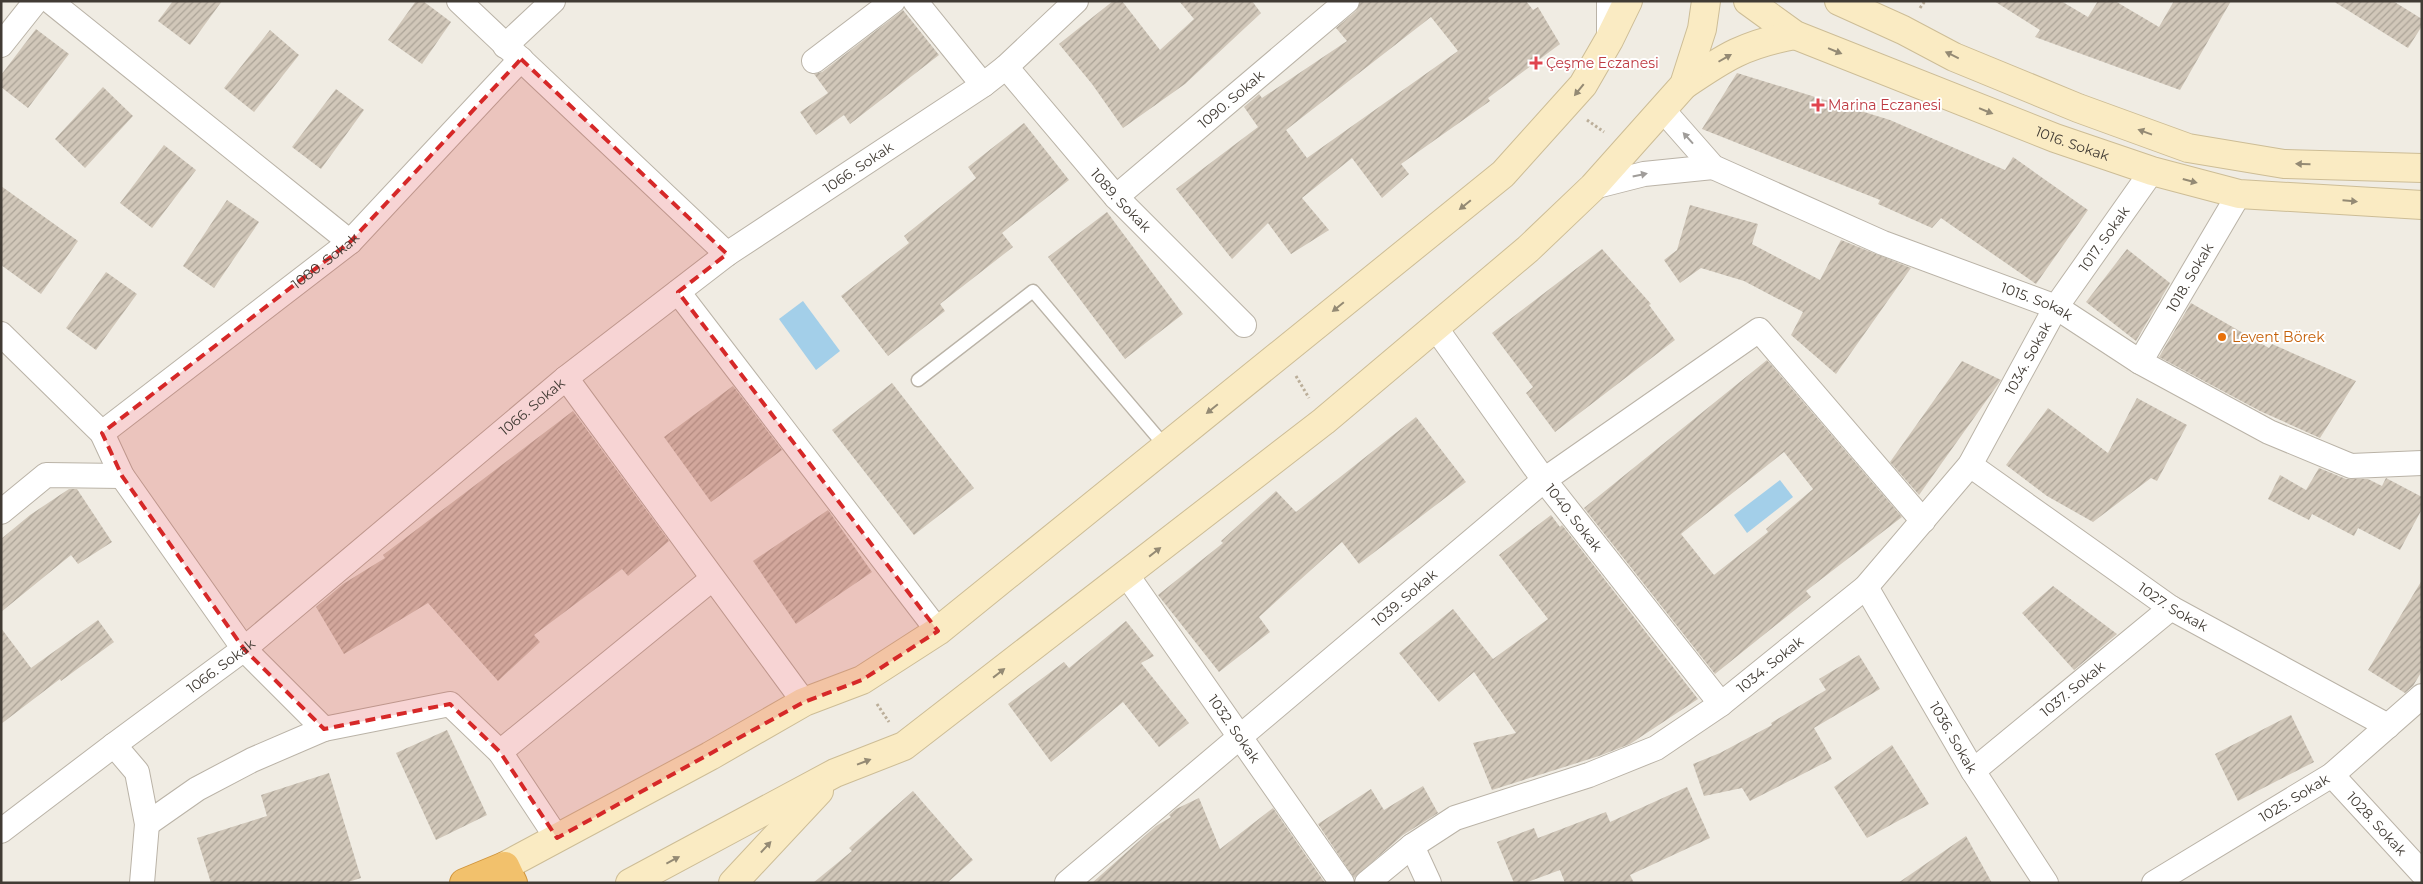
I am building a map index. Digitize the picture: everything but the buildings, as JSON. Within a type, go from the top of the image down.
[{"type":"highway","points":[[466,882],[509,874]]},
{"type":"main road","points":[[509,874],[557,838],[710,756],[804,702],[862,680],[938,631],[1503,174],[1583,85],[1609,40],[1628,1]]},
{"type":"main road","points":[[1684,85],[1702,29],[1706,1]]},
{"type":"main road","name":"1016. Sokak","points":[[1748,1],[1795,35],[2055,138],[2152,171],[2239,194],[2422,205]]},
{"type":"main road","points":[[1840,2],[1903,30],[1954,57],[2078,108],[2188,148],[2284,164],[2422,168]]},
{"type":"main road","points":[[630,883],[835,773],[904,746],[1324,421],[1528,249],[1593,187],[1684,85],[1744,48],[1765,40],[1795,35]]},
{"type":"main road","points":[[733,883],[835,773]]},
{"type":"street","points":[[1,45],[36,1]]},
{"type":"street","points":[[50,1],[350,242]]},
{"type":"street","points":[[459,1],[727,254]]},
{"type":"street","name":"1080. Sokak","points":[[102,432],[350,242],[513,52],[553,1]]},
{"type":"street","points":[[814,61],[893,1]]},
{"type":"street","points":[[915,1],[983,85]]},
{"type":"street","name":"1066. Sokak","points":[[1,831],[244,649],[566,378],[727,254],[983,85],[1006,67],[1076,1]]},
{"type":"street","name":"1090. Sokak","points":[[1116,197],[1347,1]]},
{"type":"street","points":[[1609,1],[1609,40]]},
{"type":"street","name":"1089. Sokak","points":[[1006,67],[1116,197],[1244,325]]},
{"type":"street","name":"1015. Sokak","points":[[1662,109],[1713,166],[1883,243],[2056,307],[2140,362],[2269,432],[2351,466],[2422,463]]},
{"type":"street","points":[[1593,187],[1644,174],[1713,166]]},
{"type":"street","name":"1017. Sokak","points":[[2056,307],[2152,171]]},
{"type":"street","name":"1018. Sokak","points":[[2140,362],[2239,194]]},
{"type":"street","points":[[678,292],[938,631]]},
{"type":"street","name":"1034. Sokak","points":[[1367,883],[1412,846],[1455,818],[1589,775],[1656,748],[1720,704],[1866,587],[1970,464],[2056,307]]},
{"type":"street","name":"1040. Sokak","points":[[1435,327],[1544,480],[1720,704]]},
{"type":"street","name":"1039. Sokak","points":[[1067,883],[1544,480],[1759,330],[1923,521]]},
{"type":"street","points":[[1,334],[102,432],[122,476],[244,649],[324,729]]},
{"type":"street","points":[[566,378],[804,702]]},
{"type":"street","name":"1027. Sokak","points":[[1970,464],[2171,608],[2388,726]]},
{"type":"street","points":[[1,512],[46,474],[122,476]]},
{"type":"street","name":"1032. Sokak","points":[[1126,574],[1342,883]]},
{"type":"street","points":[[500,752],[712,579]]},
{"type":"street","name":"1036. Sokak","points":[[1866,587],[1973,771],[2046,883]]},
{"type":"street","name":"1037. Sokak","points":[[1973,771],[2171,608]]},
{"type":"street","name":"1025. Sokak","points":[[2154,883],[2332,775],[2422,696]]},
{"type":"street","points":[[147,824],[197,789],[252,760],[324,729],[450,704],[500,752],[557,838]]},
{"type":"street","points":[[114,745],[137,772],[147,824],[142,883]]},
{"type":"street","name":"1028. Sokak","points":[[2332,775],[2422,873]]},
{"type":"street","points":[[1412,846],[1428,883]]},
{"type":"lane","points":[[918,380],[1033,291],[1165,446]]},
{"type":"path","points":[[1567,104],[1628,150]]},
{"type":"path","points":[[1281,352],[1324,421]]},
{"type":"path","points":[[862,680],[904,746]]},
{"type":"highlighted area","points":[[521,59],[727,254],[678,292],[938,631],[862,680],[804,702],[557,838],[500,752],[450,704],[324,729],[244,649],[122,476],[102,433],[350,242]]},
{"type":"water","points":[[803,301],[840,351],[816,370],[779,319]]},
{"type":"water","points":[[1780,480],[1793,497],[1747,533],[1734,515]]},
{"type":"place","name":"Çeşme Eczanesi","points":[[1536,63]]},
{"type":"place","name":"Marina Eczanesi","points":[[1818,105]]},
{"type":"place","name":"Levent Börek","points":[[2222,337]]}]
